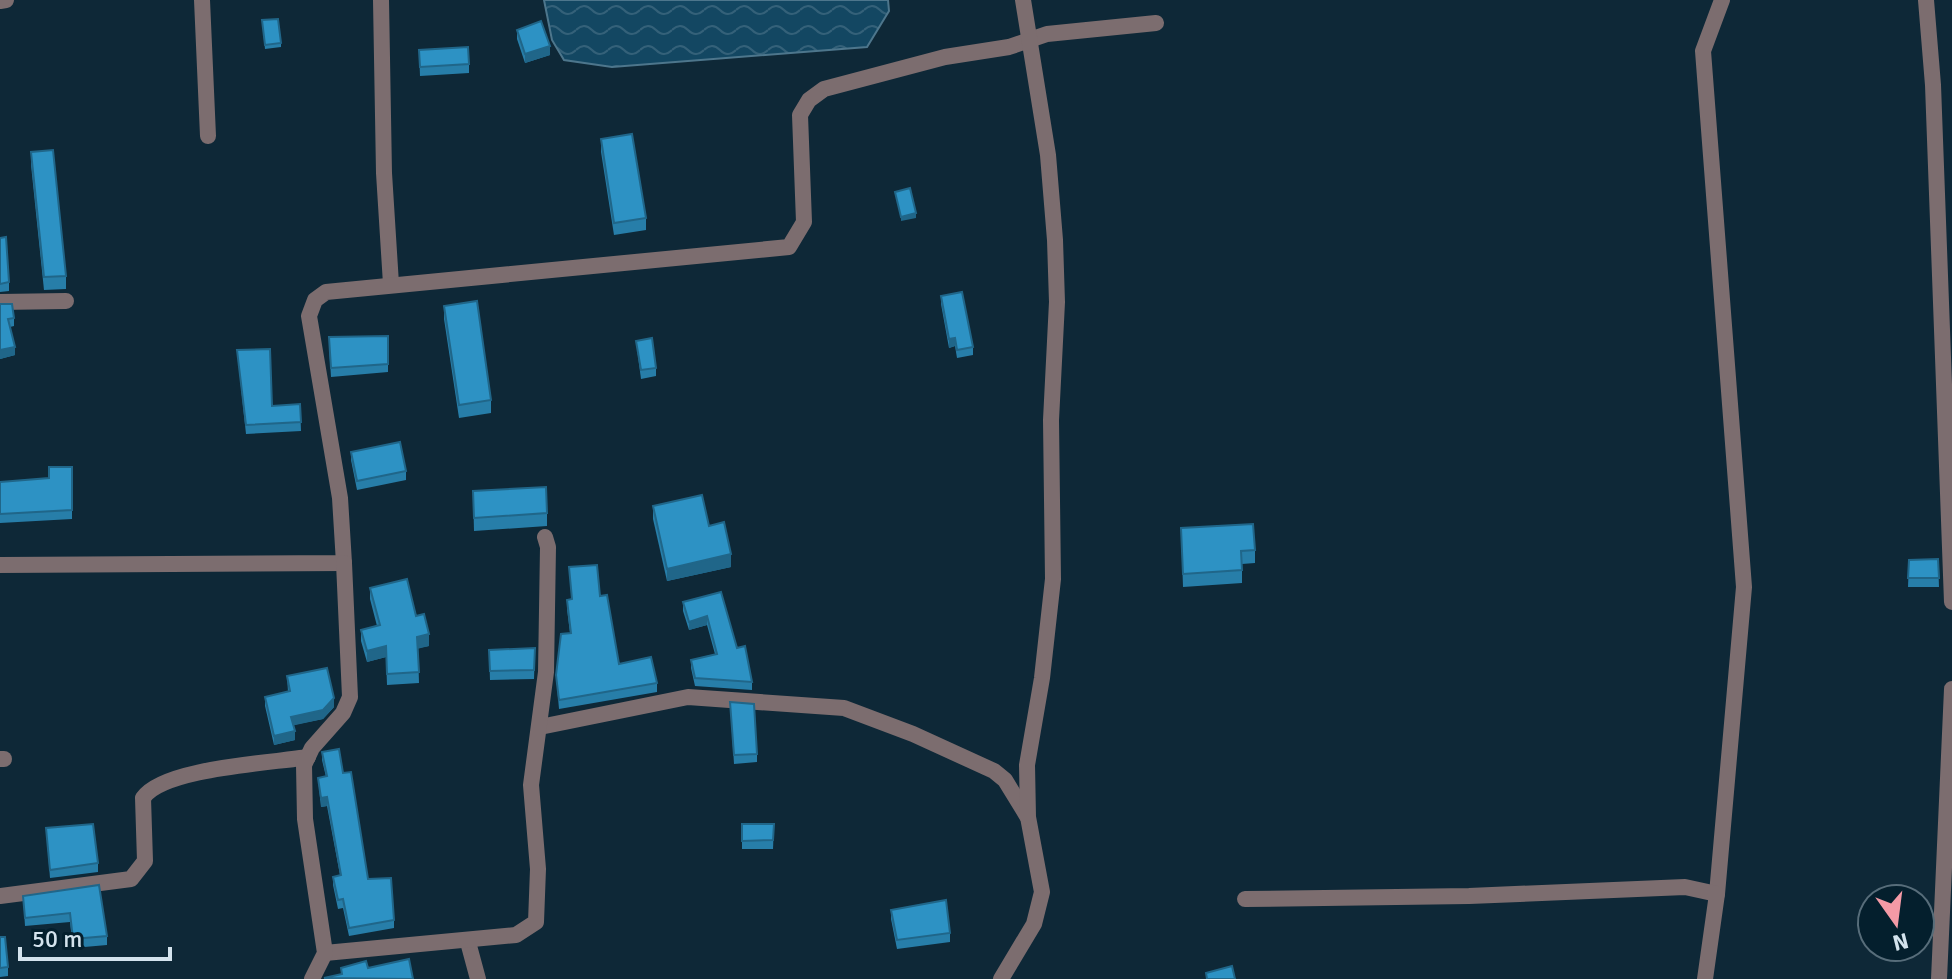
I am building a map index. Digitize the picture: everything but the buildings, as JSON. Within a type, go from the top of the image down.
[{"type":"street","points":[[0,1],[6,0]]},
{"type":"street","points":[[202,0],[208,136]]},
{"type":"street","points":[[381,0],[384,173],[391,284]]},
{"type":"street","points":[[1001,979],[1034,924],[1042,892],[1028,817],[1027,765],[1042,678],[1053,579],[1051,420],[1057,302],[1048,155],[1023,0]]},
{"type":"street","points":[[1705,979],[1717,894],[1744,587],[1703,51],[1722,0]]},
{"type":"street","points":[[1926,0],[1933,85],[1952,602]]},
{"type":"street","points":[[312,979],[325,953],[305,819],[303,783],[308,757],[343,713],[350,697],[340,498],[309,316],[315,300],[326,292],[391,284],[789,247],[800,235],[804,222],[798,134],[800,115],[809,100],[824,89],[880,72],[1047,34],[1156,23]]},
{"type":"street","points":[[0,302],[66,301]]},
{"type":"street","points":[[325,953],[468,942],[516,935],[536,922],[538,869],[531,785],[540,727],[548,628],[545,537]]},
{"type":"street","points":[[0,565],[344,563]]},
{"type":"street","points":[[1939,979],[1952,689]]},
{"type":"street","points":[[540,727],[688,697],[844,708],[913,734],[994,771],[1005,780],[1028,817]]},
{"type":"street","points":[[0,896],[131,879],[145,861],[143,798],[158,784],[181,777],[308,757]]},
{"type":"street","points":[[1245,899],[1469,896],[1685,887],[1717,894]]},
{"type":"street","points":[[468,942],[478,979]]},
{"type":"water","points":[[544,0],[888,0],[889,11],[867,47],[612,67],[564,60],[552,40]]}]
